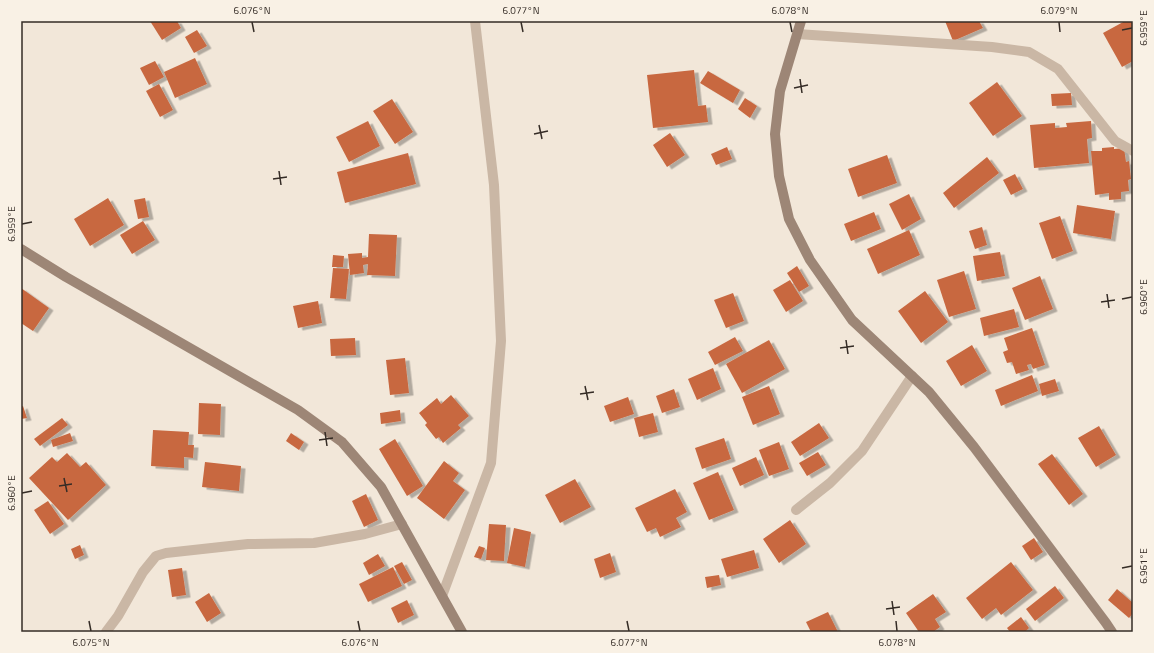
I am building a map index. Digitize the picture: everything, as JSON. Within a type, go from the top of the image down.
[{"type":"main road","points":[[801,21],[780,91],[775,134],[780,176],[789,219],[810,260],[852,320],[929,392],[974,447],[1112,632]]},
{"type":"main road","points":[[21,249],[66,277],[298,410],[342,442],[381,486],[462,632]]},
{"type":"street","points":[[442,596],[491,463],[502,342],[494,185],[475,21]]},
{"type":"street","points":[[797,34],[992,47],[1029,52],[1058,69],[1115,141],[1133,151]]},
{"type":"street","points":[[796,510],[830,483],[862,451],[912,376]]},
{"type":"street","points":[[106,632],[118,616],[143,572],[156,556],[166,553],[248,544],[314,543],[365,534],[402,524]]},
{"type":"building","points":[[150,21],[177,21],[181,28],[162,40]]},
{"type":"building","points":[[945,21],[979,21],[983,28],[953,41]]},
{"type":"building","points":[[1125,21],[1133,21],[1133,61],[1122,67],[1103,33]]},
{"type":"building","points":[[197,30],[207,46],[194,53],[185,37]]},
{"type":"building","points":[[195,58],[207,84],[175,98],[164,72]]},
{"type":"building","points":[[155,61],[164,77],[149,85],[140,68]]},
{"type":"building","points":[[694,70],[698,106],[706,105],[708,122],[653,128],[647,75]]},
{"type":"building","points":[[708,71],[740,90],[733,103],[700,83]]},
{"type":"building","points":[[997,82],[1022,116],[993,136],[969,103]]},
{"type":"building","points":[[159,84],[173,110],[160,117],[146,91]]},
{"type":"building","points":[[1071,93],[1072,105],[1052,106],[1051,94]]},
{"type":"building","points":[[745,98],[757,106],[750,118],[738,109]]},
{"type":"building","points":[[392,99],[413,132],[395,144],[373,111]]},
{"type":"building","points":[[368,121],[380,146],[349,162],[336,137]]},
{"type":"building","points":[[1091,121],[1092,138],[1087,139],[1089,163],[1034,168],[1030,125],[1055,123],[1055,128],[1067,127],[1066,123]]},
{"type":"building","points":[[670,133],[685,155],[667,167],[653,145]]},
{"type":"building","points":[[727,147],[732,159],[716,165],[711,154]]},
{"type":"building","points":[[1114,147],[1114,149],[1124,148],[1126,162],[1129,161],[1131,179],[1128,180],[1129,191],[1121,192],[1121,199],[1109,200],[1109,193],[1095,195],[1091,151],[1102,151],[1102,148]]},
{"type":"building","points":[[408,153],[416,184],[345,203],[337,172]]},
{"type":"building","points":[[887,155],[897,183],[858,197],[848,169]]},
{"type":"building","points":[[987,157],[999,173],[954,208],[943,193]]},
{"type":"building","points":[[1015,174],[1023,189],[1011,195],[1003,180]]},
{"type":"building","points":[[909,194],[921,219],[902,230],[889,204]]},
{"type":"building","points":[[108,198],[124,225],[90,246],[74,219]]},
{"type":"building","points":[[145,198],[149,217],[138,219],[134,200]]},
{"type":"building","points":[[1077,205],[1115,211],[1111,239],[1073,233]]},
{"type":"building","points":[[874,212],[881,229],[851,241],[844,224]]},
{"type":"building","points":[[1060,216],[1073,251],[1052,259],[1039,223]]},
{"type":"building","points":[[143,221],[155,240],[132,254],[120,235]]},
{"type":"building","points":[[982,227],[987,245],[975,249],[969,231]]},
{"type":"building","points":[[909,230],[920,255],[878,274],[867,249]]},
{"type":"building","points":[[369,234],[397,235],[395,276],[367,275],[368,264],[363,265],[364,273],[350,275],[348,254],[362,253],[362,258],[368,257]]},
{"type":"building","points":[[1000,252],[1005,276],[977,281],[973,256]]},
{"type":"building","points":[[333,255],[344,256],[343,267],[332,267]]},
{"type":"building","points":[[797,266],[809,286],[799,292],[787,273]]},
{"type":"building","points":[[333,268],[349,269],[346,299],[330,298]]},
{"type":"building","points":[[964,271],[976,309],[949,317],[937,280]]},
{"type":"building","points":[[1040,276],[1053,309],[1025,320],[1012,288]]},
{"type":"building","points":[[790,280],[803,301],[786,312],[773,290]]},
{"type":"building","points":[[21,288],[49,308],[33,331],[21,323]]},
{"type":"building","points":[[925,291],[948,322],[921,343],[898,311]]},
{"type":"building","points":[[733,293],[744,321],[726,328],[714,300]]},
{"type":"building","points":[[318,301],[322,323],[298,328],[293,306]]},
{"type":"building","points":[[1014,309],[1019,327],[984,336],[980,318]]},
{"type":"building","points":[[1032,328],[1045,365],[1033,369],[1031,364],[1027,365],[1029,370],[1016,374],[1012,362],[1007,363],[1003,352],[1008,350],[1004,338]]},
{"type":"building","points":[[735,337],[743,351],[715,365],[708,352]]},
{"type":"building","points":[[355,338],[356,355],[331,356],[330,339]]},
{"type":"building","points":[[769,340],[785,369],[742,393],[726,364]]},
{"type":"building","points":[[972,345],[987,371],[961,386],[946,361]]},
{"type":"building","points":[[405,358],[409,393],[390,395],[386,360]]},
{"type":"building","points":[[713,368],[721,389],[697,400],[688,379]]},
{"type":"building","points":[[1032,375],[1038,391],[1001,406],[995,390]]},
{"type":"building","points":[[1055,379],[1059,391],[1042,396],[1039,384]]},
{"type":"building","points":[[769,386],[780,414],[753,425],[742,397]]},
{"type":"building","points":[[674,389],[680,407],[662,413],[656,396]]},
{"type":"building","points":[[451,395],[469,416],[458,425],[461,428],[443,443],[439,437],[436,439],[425,425],[427,423],[419,413],[437,398],[441,404]]},
{"type":"building","points":[[628,397],[634,414],[610,422],[604,406]]},
{"type":"building","points":[[199,403],[221,404],[220,435],[198,434]]},
{"type":"building","points":[[23,406],[27,418],[21,419],[21,407]]},
{"type":"building","points":[[400,410],[401,421],[381,424],[380,413]]},
{"type":"building","points":[[653,413],[658,432],[639,437],[634,418]]},
{"type":"building","points":[[62,418],[68,425],[40,446],[34,439]]},
{"type":"building","points":[[819,423],[829,438],[800,456],[791,442]]},
{"type":"building","points":[[1099,426],[1116,455],[1096,467],[1078,438]]},
{"type":"building","points":[[153,430],[189,432],[188,445],[194,445],[193,458],[184,457],[184,468],[151,466]]},
{"type":"building","points":[[70,433],[73,441],[53,447],[51,440]]},
{"type":"building","points":[[291,433],[304,442],[299,450],[286,441]]},
{"type":"building","points":[[724,438],[731,459],[702,469],[695,448]]},
{"type":"building","points":[[395,439],[423,486],[407,496],[379,449]]},
{"type":"building","points":[[779,442],[789,469],[769,476],[759,450]]},
{"type":"building","points":[[818,452],[826,465],[807,476],[799,463]]},
{"type":"building","points":[[67,453],[80,467],[86,462],[106,485],[68,520],[29,478],[52,457],[57,462]]},
{"type":"building","points":[[1052,454],[1083,494],[1069,505],[1038,464]]},
{"type":"building","points":[[756,457],[764,475],[740,486],[732,468]]},
{"type":"building","points":[[444,461],[459,473],[453,481],[465,490],[444,519],[417,498]]},
{"type":"building","points":[[205,462],[241,466],[239,491],[202,487]]},
{"type":"building","points":[[718,472],[734,510],[709,520],[693,483]]},
{"type":"building","points":[[575,479],[591,507],[560,523],[545,495]]},
{"type":"building","points":[[675,489],[687,512],[676,518],[681,527],[660,537],[656,528],[647,532],[635,508]]},
{"type":"building","points":[[366,494],[378,520],[364,527],[352,501]]},
{"type":"building","points":[[48,501],[64,524],[50,534],[34,510]]},
{"type":"building","points":[[790,520],[806,544],[779,563],[763,539]]},
{"type":"building","points":[[489,524],[506,525],[504,561],[486,560]]},
{"type":"building","points":[[514,528],[531,532],[525,567],[507,563]]},
{"type":"building","points":[[1034,538],[1043,552],[1031,560],[1022,546]]},
{"type":"building","points":[[80,545],[84,555],[75,559],[71,549]]},
{"type":"building","points":[[479,546],[485,548],[481,559],[474,557]]},
{"type":"building","points":[[754,550],[759,568],[727,577],[721,559]]},
{"type":"building","points":[[610,553],[616,572],[600,578],[594,559]]},
{"type":"building","points":[[378,554],[385,566],[369,575],[363,563]]},
{"type":"building","points":[[402,562],[412,580],[404,584],[394,566]]},
{"type":"building","points":[[1011,562],[1033,590],[1001,615],[996,608],[982,619],[966,598]]},
{"type":"building","points":[[393,567],[402,586],[368,602],[359,584]]},
{"type":"building","points":[[182,568],[186,595],[172,597],[168,570]]},
{"type":"building","points":[[719,575],[721,585],[707,588],[705,577]]},
{"type":"building","points":[[1055,586],[1064,598],[1035,621],[1026,609]]},
{"type":"building","points":[[1117,589],[1133,603],[1133,613],[1129,618],[1108,600]]},
{"type":"building","points":[[209,593],[221,613],[207,622],[195,602]]},
{"type":"building","points":[[933,594],[946,612],[935,619],[940,627],[933,632],[919,632],[906,613]]},
{"type":"building","points":[[407,600],[414,615],[398,623],[391,608]]},
{"type":"building","points":[[828,612],[838,632],[811,632],[806,622]]},
{"type":"building","points":[[1021,617],[1029,628],[1025,632],[1010,632],[1007,628]]}]
